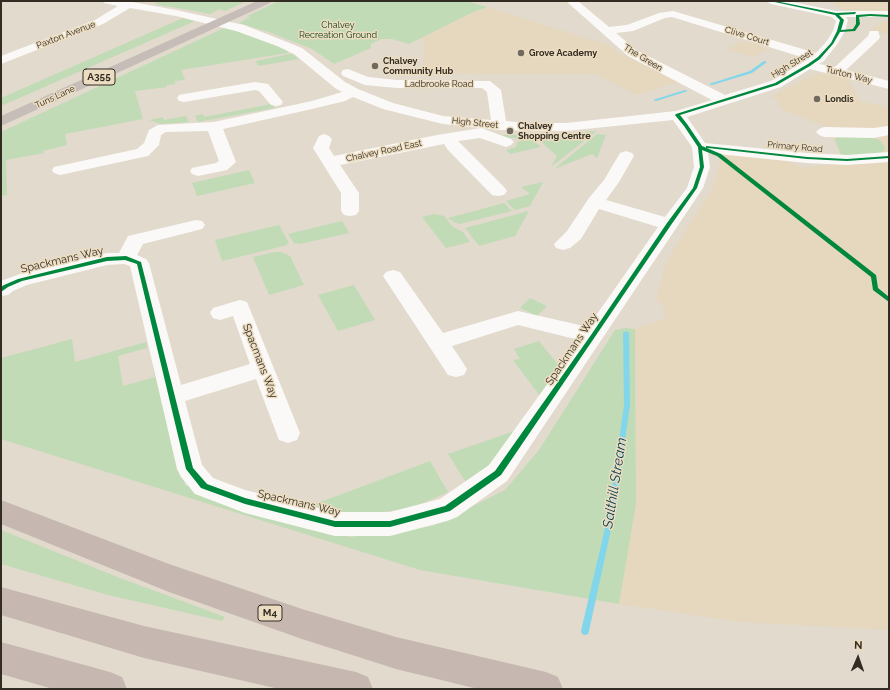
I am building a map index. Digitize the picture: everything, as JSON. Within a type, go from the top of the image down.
[{"type":"highway","name":"M4","points":[[1,512],[169,578],[302,624],[396,653],[546,689]]},
{"type":"highway","points":[[1,601],[144,642],[356,689]]},
{"type":"highway","points":[[1,658],[110,689]]},
{"type":"main road","name":"A355","points":[[234,13],[253,1]]},
{"type":"main road","name":"A355","points":[[193,31],[266,1]]},
{"type":"main road","name":"Tuns Lane","points":[[1,114],[193,31]]},
{"type":"main road","name":"Tuns Lane","points":[[1,122],[193,31]]},
{"type":"street","name":"High Street","points":[[108,1],[208,20],[240,28],[281,43],[298,51],[340,85],[353,92],[388,106],[443,120],[499,126],[566,127],[658,116],[677,116],[776,84],[814,61],[836,36]]},
{"type":"street","name":"The Green","points":[[571,1],[607,31],[620,45],[632,53],[725,101]]},
{"type":"street","points":[[771,1],[855,13],[889,14]]},
{"type":"street","name":"Paxton Avenue","points":[[1,60],[99,22],[128,5]]},
{"type":"street","name":"Clive Court","points":[[607,31],[629,28],[663,15],[670,9],[814,61]]},
{"type":"street","points":[[828,9],[842,20],[836,36]]},
{"type":"street","points":[[836,36],[854,30],[858,24],[855,13]]},
{"type":"street","points":[[836,36],[861,41],[874,36]]},
{"type":"street","points":[[841,68],[861,41]]},
{"type":"street","name":"Turton Way","points":[[814,61],[889,85]]},
{"type":"street","name":"Ladbrooke Road","points":[[348,73],[365,81],[397,84],[485,84],[494,90],[499,126]]},
{"type":"street","points":[[183,97],[255,86],[263,87],[279,106]]},
{"type":"street","points":[[59,169],[142,153],[151,145],[154,133],[163,128],[214,126],[279,106],[312,105],[340,98],[353,92]]},
{"type":"street","name":"Spackmans Way","points":[[3,285],[107,259],[126,258],[139,263],[190,469],[204,486],[245,501],[335,524],[390,524],[447,509],[498,473],[695,188],[702,168],[700,147],[686,125],[677,116]]},
{"type":"street","name":"Chalvey Road East","points":[[442,139],[443,120]]},
{"type":"street","points":[[198,171],[221,167],[228,162],[214,126]]},
{"type":"street","points":[[824,132],[883,135]]},
{"type":"street","name":"Chalvey Road East","points":[[331,162],[442,139],[481,133],[506,142]]},
{"type":"street","name":"Chalvey Road East","points":[[324,139],[321,148],[350,193],[350,211]]},
{"type":"street","points":[[442,139],[454,147],[498,191]]},
{"type":"street","name":"Primary Road","points":[[700,147],[807,158],[846,160],[889,157]]},
{"type":"street","points":[[563,244],[574,235],[595,202],[611,182],[626,156]]},
{"type":"street","points":[[595,202],[669,224]]},
{"type":"street","points":[[126,258],[135,240],[196,225]]},
{"type":"street","points":[[393,276],[456,369]]},
{"type":"street","name":"Spacmans Way","points":[[220,313],[240,308],[288,433]]},
{"type":"street","points":[[438,342],[518,318],[593,336]]},
{"type":"street","points":[[172,396],[263,368]]},
{"type":"shaded area","points":[[889,1],[889,12],[845,10],[837,7],[832,2]]},
{"type":"shaded area","name":"Grove Academy","points":[[487,7],[609,45],[612,49],[677,82],[636,95],[595,74],[423,74],[424,42],[419,40],[465,16]]},
{"type":"shaded area","points":[[889,20],[889,34],[869,31],[878,24]]},
{"type":"shaded area","points":[[743,41],[753,44],[756,42],[765,44],[758,46],[768,49],[753,57],[727,49]]},
{"type":"shaded area","points":[[814,74],[827,74],[848,79],[860,101],[889,108],[889,630],[741,622],[619,604],[636,503],[635,329],[665,319],[663,307],[656,299],[667,261],[713,188],[720,162],[719,153],[790,162],[802,168],[832,164],[855,164],[841,155],[827,127],[783,110],[778,100],[771,97]]},
{"type":"green space","points":[[158,1],[247,1],[225,11],[220,9],[210,14],[155,4]]},
{"type":"green space","name":"Chalvey Recreation Ground","points":[[279,1],[466,1],[487,7],[471,13],[409,44],[392,39],[381,39],[371,44],[371,48],[334,64],[312,49],[271,33],[239,23],[250,17],[247,16]]},
{"type":"green space","points":[[183,18],[195,21],[1,106],[1,98]]},
{"type":"green space","points":[[224,28],[254,35],[287,50],[288,53],[181,70],[185,80],[175,81],[175,84],[166,85],[167,87],[135,91],[143,119],[65,134],[67,145],[43,151],[44,153],[6,160],[7,195],[1,196],[1,132]]},
{"type":"green space","points":[[292,54],[299,59],[258,66],[256,61]]},
{"type":"green space","points":[[271,104],[274,108],[198,122],[195,116],[203,114],[204,117]]},
{"type":"green space","points":[[186,116],[189,122],[161,124],[149,120],[163,117],[164,120]]},
{"type":"green space","points":[[597,131],[551,167],[557,156],[534,135]]},
{"type":"green space","points":[[597,134],[606,135],[597,158],[592,154],[554,169]]},
{"type":"green space","points":[[502,135],[527,135],[541,147],[510,154],[506,150],[516,147],[517,143],[520,141],[515,138]]},
{"type":"green space","points":[[838,136],[870,136],[881,141],[885,148],[883,152],[878,154],[841,155],[835,139]]},
{"type":"green space","points":[[249,170],[255,183],[197,196],[192,183]]},
{"type":"green space","points":[[543,182],[530,206],[515,210],[506,201],[530,194],[521,187]]},
{"type":"green space","points":[[504,203],[512,211],[460,224],[448,218]]},
{"type":"green space","points":[[529,211],[515,236],[479,246],[465,228]]},
{"type":"green space","points":[[434,214],[444,216],[453,227],[463,232],[470,242],[446,248],[422,217]]},
{"type":"green space","points":[[342,221],[349,233],[300,244],[294,243],[288,234]]},
{"type":"green space","points":[[279,225],[289,243],[284,246],[222,261],[215,240]]},
{"type":"green space","points":[[274,252],[281,252],[290,256],[304,285],[269,295],[253,257]]},
{"type":"green space","points":[[354,285],[375,320],[338,331],[318,295]]},
{"type":"green space","points":[[530,298],[547,306],[537,316],[520,308]]},
{"type":"green space","points":[[625,328],[635,329],[636,503],[619,604],[420,570],[1,439],[1,358],[72,339],[75,362],[146,342],[147,348],[118,356],[123,386],[155,377],[153,367],[159,365],[185,485],[253,511],[350,537],[433,526],[505,490],[539,450],[615,330]]},
{"type":"green space","points":[[539,341],[560,367],[540,396],[513,360],[520,359],[514,349]]},
{"type":"green space","points":[[520,429],[501,458],[467,484],[448,454]]},
{"type":"green space","points":[[430,461],[448,492],[412,508],[368,514],[333,514],[307,507]]},
{"type":"green space","points":[[1,530],[120,578],[225,617],[222,621],[108,595],[1,564]]},
{"type":"waterway","name":"Salthill Stream","points":[[711,84],[751,72],[765,62]]},
{"type":"waterway","name":"Salthill Stream","points":[[655,100],[686,91]]},
{"type":"waterway","name":"Salthill Stream","points":[[585,631],[612,511],[627,405],[626,333]]},
{"type":"cycle path","points":[[771,1],[836,14],[855,13]]},
{"type":"cycle path","points":[[1,290],[6,286],[20,280],[107,259],[126,258],[139,263],[190,469],[204,486],[245,501],[335,524],[390,524],[447,509],[498,473],[695,188],[702,167],[700,147],[686,125],[677,115],[776,84],[809,65],[819,58],[832,43],[839,31],[842,20],[836,14]]},
{"type":"cycle path","points":[[839,31],[854,30],[858,24],[857,16],[889,16]]},
{"type":"cycle path","points":[[700,147],[719,155],[874,276],[875,289],[889,300]]},
{"type":"cycle path","points":[[708,147],[807,158],[847,160],[889,157]]},
{"type":"place","name":"Grove Academy","points":[[521,53]]},
{"type":"place","name":"Chalvey Community Hub","points":[[375,66]]},
{"type":"place","name":"Londis","points":[[817,99]]},
{"type":"place","name":"Chalvey Shopping Centre","points":[[510,131]]}]
